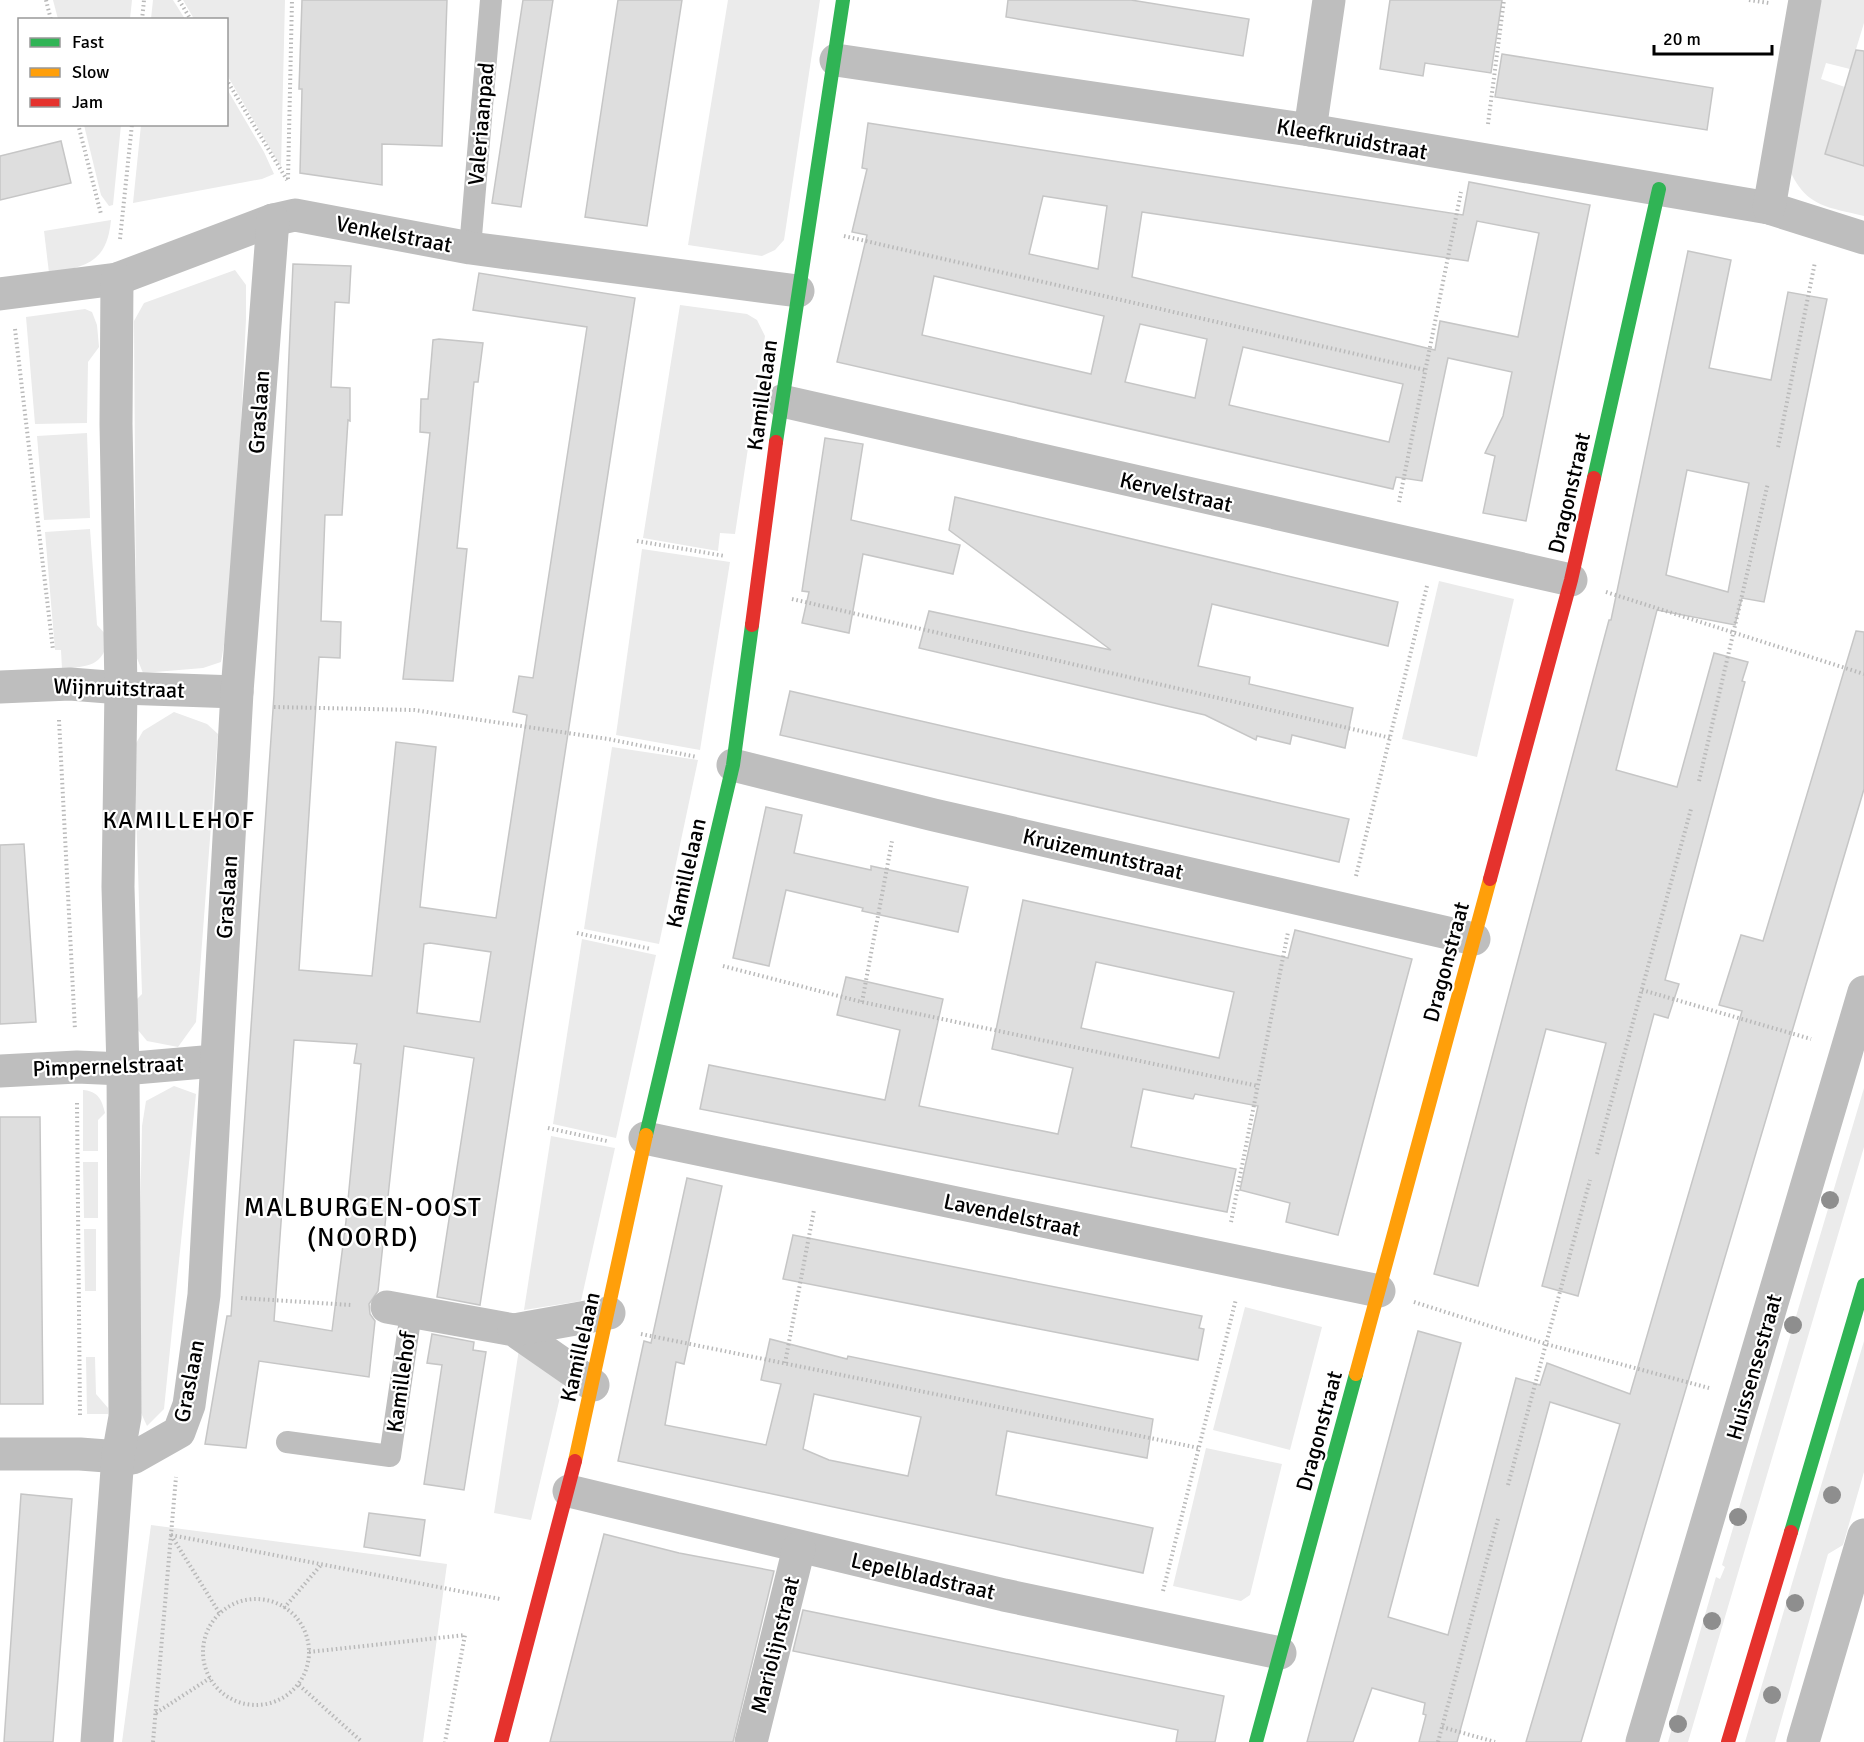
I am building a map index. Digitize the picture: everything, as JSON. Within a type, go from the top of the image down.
[{"type":"street","name":"Kamillelaan","points":[[501,1742],[535,1606],[569,1491],[608,1320],[645,1138],[733,765],[782,401],[836,60],[843,0]]},
{"type":"street","points":[[1310,130],[1329,0]]},
{"type":"street","points":[[1769,208],[1805,0]]},
{"type":"street","name":"Kleefkruidstraat","points":[[836,60],[1310,130],[1769,208],[1864,238]]},
{"type":"street","name":"Dragonstraat","points":[[1256,1742],[1571,580],[1659,189]]},
{"type":"street","name":"Venkelstraat","points":[[5,293],[117,279],[273,220],[295,215],[470,248],[798,291]]},
{"type":"street","name":"Graslaan","points":[[0,1454],[80,1454],[133,1458],[179,1432],[189,1405],[204,1295],[215,1061],[237,699],[273,220]]},
{"type":"street","points":[[98,1742],[118,1456],[125,1417],[123,1069],[118,887],[121,688],[116,424],[117,279]]},
{"type":"street","name":"Kervelstraat","points":[[782,401],[1571,580]]},
{"type":"street","name":"Wijnruitstraat","points":[[0,687],[57,684],[237,699]]},
{"type":"street","name":"Kruizemuntstraat","points":[[733,765],[898,806],[1474,939]]},
{"type":"street","name":"Huissensestraat","points":[[1642,1742],[1743,1407],[1806,1180],[1864,992]]},
{"type":"street","name":"Pimpernelstraat","points":[[0,1071],[76,1067],[123,1069],[215,1061]]},
{"type":"street","name":"Lavendelstraat","points":[[645,1138],[1379,1291]]},
{"type":"street","points":[[1728,1742],[1864,1285]]},
{"type":"street","name":"Kamillehof","points":[[399,1310],[514,1330],[608,1320]]},
{"type":"street","name":"Kamillehof","points":[[514,1330],[593,1385]]},
{"type":"street","name":"Lepelbladstraat","points":[[569,1491],[799,1548],[1004,1595],[1280,1653]]},
{"type":"street","points":[[1803,1742],[1864,1536]]},
{"type":"street","name":"Mariolijnstraat","points":[[751,1742],[799,1548]]},
{"type":"lane","name":"Valeriaanpad","points":[[470,248],[491,0]]},
{"type":"lane","name":"Kamillehof","points":[[287,1442],[390,1456],[399,1310]]},
{"type":"path","points":[[46,0],[50,18]]},
{"type":"path","points":[[142,18],[144,0]]},
{"type":"path","points":[[179,0],[190,18]]},
{"type":"path","points":[[273,220],[288,180],[292,0]]},
{"type":"path","points":[[1392,541],[1425,370],[1476,160],[1504,0]]},
{"type":"path","points":[[228,82],[288,180]]},
{"type":"path","points":[[79,126],[101,214]]},
{"type":"path","points":[[117,279],[132,126]]},
{"type":"path","points":[[1778,447],[1822,225]]},
{"type":"path","points":[[808,228],[1425,370]]},
{"type":"path","points":[[5,293],[57,684],[76,1067],[80,1454]]},
{"type":"path","points":[[1699,781],[1735,634],[1768,483]]},
{"type":"path","points":[[637,541],[760,561]]},
{"type":"path","points":[[1348,909],[1435,550]]},
{"type":"path","points":[[1571,580],[1864,674]]},
{"type":"path","points":[[756,591],[1390,738]]},
{"type":"path","points":[[237,699],[414,710],[608,739],[733,765]]},
{"type":"path","points":[[862,1002],[898,806]]},
{"type":"path","points":[[1597,1154],[1691,809]]},
{"type":"path","points":[[1154,1625],[1199,1448],[1234,1261],[1258,1086],[1295,899]]},
{"type":"path","points":[[577,933],[688,957],[862,1002],[1258,1086]]},
{"type":"path","points":[[1642,990],[1846,1050]]},
{"type":"path","points":[[548,1128],[622,1144],[645,1138]]},
{"type":"path","points":[[785,1363],[821,1175]]},
{"type":"path","points":[[1508,1485],[1590,1180]]},
{"type":"path","points":[[1379,1291],[1546,1344],[1717,1390],[1743,1407]]},
{"type":"path","name":"Kamillehof","points":[[204,1295],[399,1310]]},
{"type":"path","points":[[608,1320],[785,1363],[1199,1448]]},
{"type":"path","points":[[153,1742],[179,1432]]},
{"type":"path","points":[[1438,1742],[1498,1519]]},
{"type":"path","points":[[171,1535],[535,1606]]},
{"type":"path","points":[[171,1535],[220,1614]]},
{"type":"path","points":[[284,1608],[322,1565]]},
{"type":"path","points":[[251,1599],[268,1600],[284,1608],[297,1619],[306,1635],[309,1652],[307,1669],[298,1685],[285,1697],[270,1704],[252,1706],[235,1702],[220,1692],[210,1678],[204,1662],[203,1644],[209,1628],[220,1614],[234,1604],[251,1599]]},
{"type":"path","points":[[309,1652],[465,1635],[445,1742]]},
{"type":"path","points":[[156,1713],[210,1678]]},
{"type":"path","points":[[298,1685],[362,1742]]},
{"type":"path","points":[[1442,1727],[1495,1742]]},
{"type":"shaded area","points":[[53,0],[132,0],[130,18],[58,18]]},
{"type":"shaded area","points":[[153,0],[173,0],[184,18],[151,18]]},
{"type":"shaded area","points":[[183,0],[285,0],[281,167],[228,77],[228,18],[193,18]]},
{"type":"shaded area","points":[[728,0],[820,0],[784,240],[775,250],[762,256],[688,245]]},
{"type":"shaded area","points":[[1818,0],[1864,0],[1864,23],[1850,69],[1826,63],[1821,79],[1845,87],[1825,154],[1864,166],[1864,216],[1830,208],[1812,200],[1798,185],[1791,173]]},
{"type":"shaded area","points":[[228,91],[264,152],[274,174],[262,179],[133,203],[141,126],[228,126]]},
{"type":"shaded area","points":[[84,126],[121,126],[113,205],[109,206],[101,195]]},
{"type":"shaded area","points":[[111,220],[105,245],[93,260],[74,268],[49,273],[44,231]]},
{"type":"shaded area","points":[[235,270],[246,285],[246,319],[233,592],[221,662],[203,668],[143,673],[132,646],[136,618],[134,321],[144,303]]},
{"type":"shaded area","points":[[680,305],[747,314],[757,320],[765,336],[735,534],[720,533],[718,551],[643,538]]},
{"type":"shaded area","points":[[85,309],[92,312],[97,325],[99,347],[88,362],[87,423],[35,424],[26,317]]},
{"type":"shaded area","points":[[87,433],[90,518],[44,520],[37,436]]},
{"type":"shaded area","points":[[90,529],[97,625],[108,637],[106,647],[99,660],[93,663],[62,669],[61,650],[55,650],[45,532]]},
{"type":"shaded area","points":[[642,549],[730,562],[700,750],[616,735]]},
{"type":"shaded area","points":[[1439,581],[1514,599],[1477,757],[1402,739]]},
{"type":"shaded area","points":[[174,712],[207,724],[218,734],[196,1022],[178,1047],[147,1041],[138,1030],[130,1006],[142,994],[134,747],[143,731]]},
{"type":"shaded area","points":[[612,747],[698,760],[659,944],[584,929]]},
{"type":"shaded area","points":[[582,939],[656,955],[616,1138],[553,1124]]},
{"type":"shaded area","points":[[174,1086],[196,1094],[164,1409],[147,1426],[136,1402],[142,1126],[146,1101]]},
{"type":"shaded area","points":[[1864,1088],[1864,1147],[1688,1742],[1668,1742],[1716,1577],[1720,1579],[1725,1567],[1722,1565]]},
{"type":"shaded area","points":[[83,1090],[92,1092],[98,1097],[105,1113],[98,1120],[98,1151],[83,1151]]},
{"type":"shaded area","points":[[551,1136],[615,1148],[581,1301],[524,1310]]},
{"type":"shaded area","points":[[83,1162],[98,1162],[98,1218],[84,1218]]},
{"type":"shaded area","points":[[84,1229],[96,1229],[96,1291],[85,1291]]},
{"type":"shaded area","points":[[1245,1307],[1322,1327],[1290,1450],[1213,1430]]},
{"type":"shaded area","points":[[1864,1341],[1864,1472],[1843,1545],[1828,1554],[1775,1742],[1745,1742]]},
{"type":"shaded area","points":[[519,1349],[565,1376],[531,1520],[494,1513]]},
{"type":"shaded area","points":[[86,1357],[95,1357],[96,1394],[108,1408],[108,1414],[87,1414]]},
{"type":"shaded area","points":[[1206,1448],[1282,1464],[1250,1595],[1241,1601],[1173,1586]]},
{"type":"shaded area","points":[[151,1525],[447,1564],[423,1742],[122,1742]]},
{"type":"building","points":[[302,0],[447,0],[442,146],[382,144],[382,185],[300,173],[302,89],[299,89]]},
{"type":"building","points":[[523,0],[553,0],[521,207],[492,203]]},
{"type":"building","points":[[618,0],[682,0],[647,226],[585,217]]},
{"type":"building","points":[[1008,0],[1131,0],[1249,19],[1243,56],[1006,17]]},
{"type":"building","points":[[1390,0],[1502,0],[1491,73],[1425,63],[1423,76],[1380,69]]},
{"type":"building","points":[[1856,50],[1864,51],[1864,166],[1825,154]]},
{"type":"building","points":[[1502,54],[1713,88],[1707,130],[1495,97]]},
{"type":"building","points":[[868,123],[1463,215],[1469,182],[1590,205],[1526,521],[1483,513],[1495,456],[1485,453],[1503,416],[1512,372],[1448,358],[1422,481],[1396,477],[1393,489],[837,362],[867,235],[852,232],[867,169],[862,168]],"holes":[[[1043,196],[1107,206],[1098,269],[1029,254]],[[1142,212],[1468,261],[1477,221],[1539,233],[1518,337],[1440,321],[1435,350],[1132,277]],[[934,276],[1104,316],[1091,374],[922,335]],[[1140,324],[1207,339],[1195,398],[1125,382]],[[1243,347],[1403,384],[1389,442],[1229,405]]]},
{"type":"building","points":[[61,141],[71,183],[0,200],[0,156]]},
{"type":"building","points":[[1688,251],[1731,260],[1709,368],[1771,380],[1788,292],[1827,299],[1764,602],[1742,598],[1735,625],[1657,610],[1616,770],[1677,787],[1714,653],[1748,662],[1742,681],[1745,682],[1665,980],[1679,984],[1668,1018],[1654,1014],[1578,1296],[1542,1286],[1606,1043],[1546,1029],[1478,1286],[1434,1274],[1609,620],[1611,620]],"holes":[[[1687,470],[1749,483],[1728,592],[1666,575]]]},
{"type":"building","points":[[293,264],[351,266],[349,303],[335,302],[331,387],[350,388],[350,421],[348,420],[342,515],[325,515],[321,621],[341,622],[340,658],[319,657],[299,970],[372,976],[396,742],[436,747],[420,907],[496,918],[527,715],[513,712],[519,676],[533,678],[587,327],[473,310],[479,273],[635,298],[480,1305],[437,1297],[474,1058],[404,1046],[378,1291],[369,1304],[370,1314],[375,1321],[369,1377],[259,1361],[246,1448],[205,1444],[227,1316],[231,1316],[274,695]],"holes":[[[424,944],[491,952],[480,1022],[417,1013]],[[294,1040],[357,1044],[354,1063],[361,1064],[346,1221],[332,1331],[274,1321]]]},
{"type":"building","points":[[433,340],[483,343],[478,382],[474,382],[457,548],[467,549],[453,681],[403,679],[430,433],[420,432],[421,399],[428,399]]},
{"type":"building","points":[[825,438],[863,444],[851,520],[960,545],[953,574],[863,554],[849,633],[802,623],[809,592],[802,591]]},
{"type":"building","points":[[955,497],[1398,602],[1388,646],[1212,604],[1198,666],[1250,677],[1249,684],[1353,708],[1345,748],[1292,735],[1290,744],[1257,736],[1256,740],[1205,715],[919,648],[929,611],[1111,650],[949,530]]},
{"type":"building","points":[[1856,631],[1864,632],[1864,789],[1581,1742],[1526,1742],[1620,1424],[1550,1402],[1457,1742],[1419,1742],[1426,1715],[1423,1714],[1425,1703],[1372,1688],[1353,1742],[1307,1742],[1418,1331],[1461,1343],[1388,1617],[1448,1635],[1516,1378],[1540,1385],[1547,1363],[1630,1394],[1742,1011],[1719,1005],[1741,935],[1763,941]]},
{"type":"building","points":[[790,691],[1349,819],[1339,862],[780,735]]},
{"type":"building","points":[[766,807],[802,815],[794,853],[871,870],[871,866],[968,887],[958,932],[862,911],[863,908],[786,890],[769,966],[733,958]]},
{"type":"building","points":[[24,844],[36,1022],[0,1024],[0,845]]},
{"type":"building","points":[[1023,900],[1288,958],[1295,930],[1412,959],[1338,1235],[1286,1222],[1290,1203],[1240,1190],[1258,1106],[1195,1094],[1193,1099],[1143,1089],[1131,1147],[1236,1169],[1227,1212],[700,1109],[709,1065],[885,1100],[900,1030],[837,1015],[846,977],[943,999],[919,1106],[1058,1134],[1073,1068],[992,1049]],"holes":[[[1096,962],[1234,992],[1219,1058],[1081,1028]]]},
{"type":"building","points":[[0,1117],[40,1117],[43,1404],[0,1404]]},
{"type":"building","points":[[687,1178],[722,1186],[684,1364],[676,1362],[665,1425],[766,1445],[781,1384],[761,1380],[770,1339],[847,1359],[848,1356],[1153,1419],[1147,1458],[1007,1431],[996,1495],[1153,1528],[1143,1573],[618,1461],[644,1341],[651,1343]],"holes":[[[814,1394],[921,1417],[908,1476],[829,1460],[803,1449]]]},
{"type":"building","points":[[793,1235],[1202,1316],[1199,1328],[1204,1329],[1198,1360],[783,1279]]},
{"type":"building","points":[[432,1334],[474,1342],[473,1350],[486,1352],[464,1490],[424,1484],[442,1365],[427,1363]]},
{"type":"building","points":[[21,1494],[72,1499],[53,1742],[4,1742]]},
{"type":"building","points":[[369,1513],[425,1520],[420,1556],[364,1547]]},
{"type":"building","points":[[604,1534],[679,1553],[774,1571],[733,1742],[550,1742]]},
{"type":"building","points":[[803,1610],[1224,1696],[1215,1742],[1176,1742],[1178,1730],[793,1651]]},
{"type":"traffic: fast","points":[[776,442],[843,0]]},
{"type":"traffic: fast","points":[[1594,478],[1659,189]]},
{"type":"traffic: fast","points":[[646,1135],[733,765],[752,625]]},
{"type":"traffic: fast","points":[[1791,1532],[1864,1285]]},
{"type":"traffic: fast","points":[[1256,1742],[1356,1374]]},
{"type":"traffic: slow","points":[[1356,1374],[1490,879]]},
{"type":"traffic: slow","points":[[575,1461],[646,1135]]},
{"type":"traffic: jam","points":[[752,625],[776,442]]},
{"type":"traffic: jam","points":[[1490,879],[1571,580],[1594,478]]},
{"type":"traffic: jam","points":[[501,1742],[575,1461]]},
{"type":"traffic: jam","points":[[1728,1742],[1791,1532]]},
{"type":"district","name":"KAMILLEHOF","points":[[179,820]]},
{"type":"district","name":"MALBURGEN-OOST (NOORD)","points":[[363,1223]]}]
